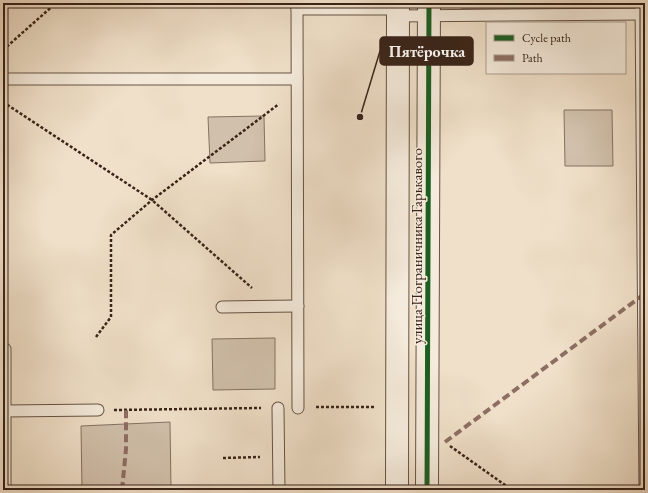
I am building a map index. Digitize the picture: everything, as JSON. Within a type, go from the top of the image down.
[{"type":"street","name":"улица Пограничника Гарькавого","points":[[427,490],[429,8]]},
{"type":"street","name":"улица Пограничника Гарькавого","points":[[397,490],[398,9]]},
{"type":"lane","points":[[298,408],[298,6],[398,9],[579,8],[642,10],[645,490]]},
{"type":"lane","points":[[3,79],[298,84]]},
{"type":"lane","points":[[222,307],[298,306]]},
{"type":"lane","points":[[3,349],[5,349],[5,490]]},
{"type":"lane","points":[[278,408],[279,490]]},
{"type":"lane","points":[[5,411],[98,410]]},
{"type":"path","points":[[3,50],[56,3]]},
{"type":"path","points":[[96,337],[111,317],[111,235],[152,200],[264,116],[298,84]]},
{"type":"path","points":[[3,102],[152,200],[273,306]]},
{"type":"path","points":[[298,408],[375,407]]},
{"type":"path","points":[[98,410],[278,408]]},
{"type":"path","points":[[445,442],[512,490]]},
{"type":"path","points":[[223,458],[279,456]]},
{"type":"shaded area","points":[[462,3],[573,3],[573,9],[462,9]]},
{"type":"shaded area","points":[[564,110],[612,110],[613,166],[565,166]]},
{"type":"shaded area","points":[[264,116],[265,161],[210,163],[208,117]]},
{"type":"shaded area","points":[[275,338],[275,389],[213,390],[212,339]]},
{"type":"shaded area","points":[[170,422],[171,490],[82,490],[81,426]]},
{"type":"marked path","points":[[445,442],[643,295]]},
{"type":"marked path","points":[[122,490],[126,449],[126,410]]},
{"type":"cycle path","points":[[427,490],[429,3]]},
{"type":"place","name":"Пятёрочка","points":[[360,117]]}]
